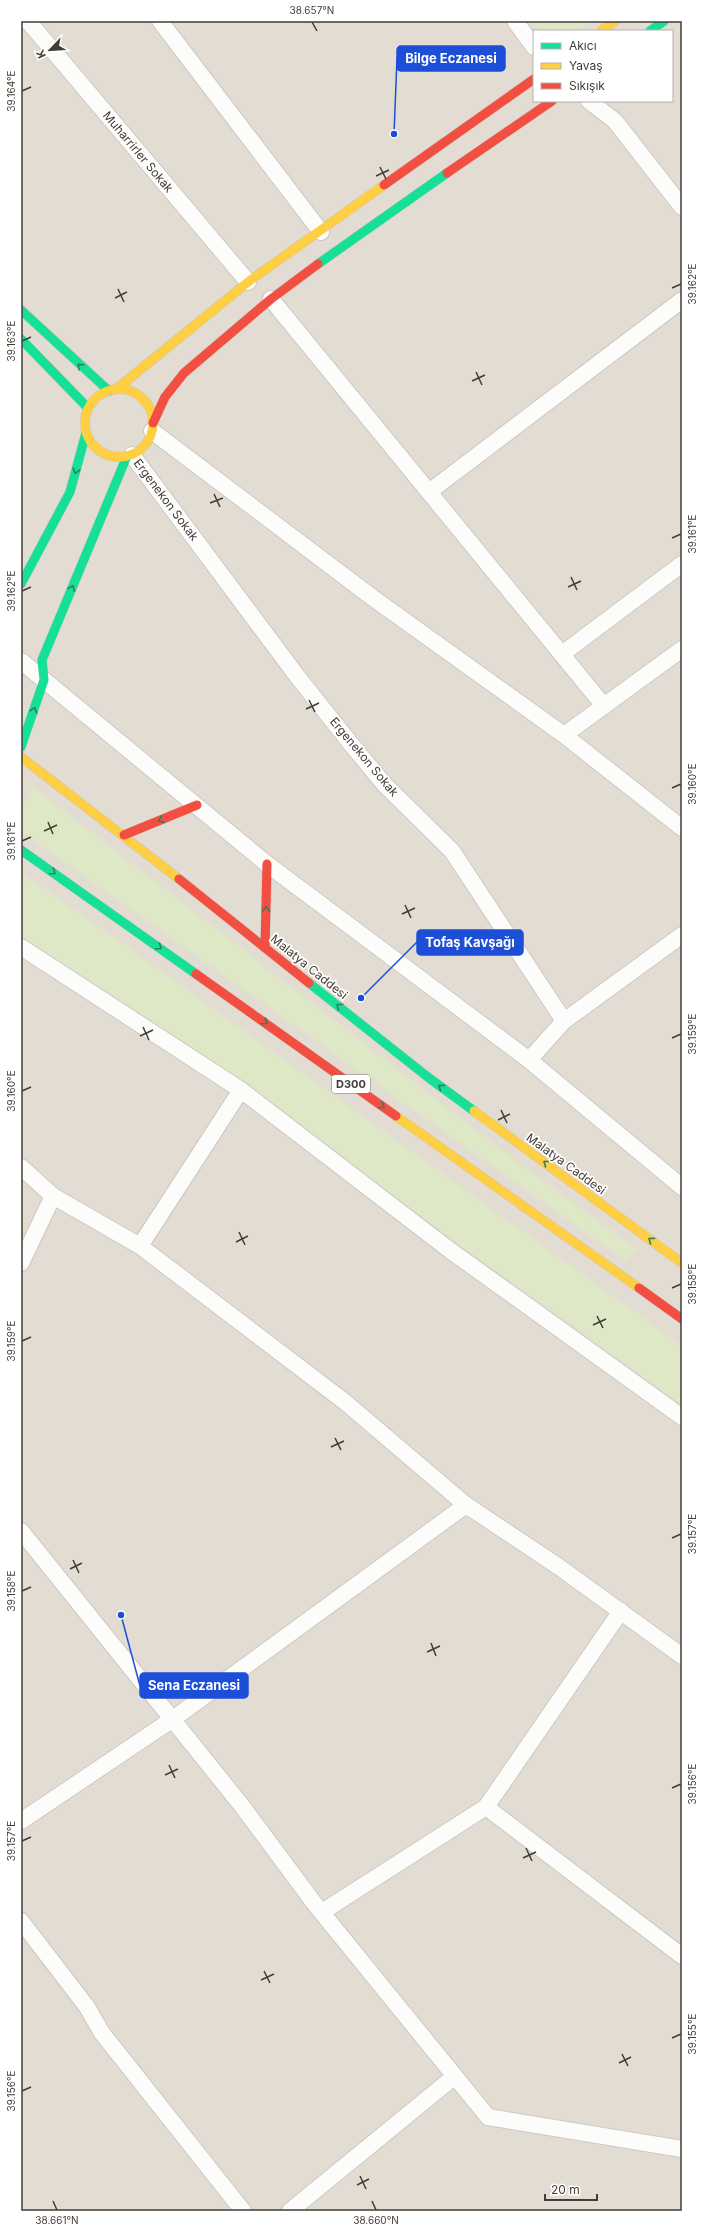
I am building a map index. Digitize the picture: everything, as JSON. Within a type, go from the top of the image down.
[{"type":"main road","points":[[602,30],[615,21]]},
{"type":"main road","points":[[651,30],[664,21]]},
{"type":"main road","points":[[533,80],[321,232],[248,282],[112,390],[101,394],[88,408],[85,425],[86,433],[91,442],[102,452],[117,457],[129,455],[141,449],[148,441],[152,427],[165,397],[184,373],[271,299],[334,252],[551,102]]},
{"type":"main road","points":[[21,310],[79,365],[112,390],[124,390],[141,398],[149,409],[152,427]]},
{"type":"main road","points":[[21,340],[88,408]]},
{"type":"main road","points":[[21,584],[70,492],[86,433]]},
{"type":"main road","points":[[21,747],[44,680],[42,660],[129,455]]},
{"type":"main road","name":"Malatya Caddesi","points":[[21,757],[124,835],[429,1078],[682,1263]]},
{"type":"main road","points":[[124,835],[197,805]]},
{"type":"main road","name":"D300","points":[[21,850],[682,1319]]},
{"type":"main road","points":[[266,948],[267,864]]},
{"type":"street","name":"Muharrirler Sokak","points":[[28,21],[248,282]]},
{"type":"street","points":[[515,21],[533,46]]},
{"type":"street","points":[[167,23],[321,232]]},
{"type":"street","points":[[590,102],[615,121],[682,207]]},
{"type":"street","points":[[271,299],[604,706]]},
{"type":"street","points":[[429,492],[682,300]]},
{"type":"street","points":[[152,427],[373,598],[564,735],[682,828]]},
{"type":"street","name":"Ergenekon Sokak","points":[[129,455],[297,676],[351,744],[384,784],[452,851],[564,1021]]},
{"type":"street","points":[[562,654],[682,564]]},
{"type":"street","points":[[564,735],[682,649]]},
{"type":"street","points":[[21,661],[267,864],[529,1060],[682,1187]]},
{"type":"street","points":[[529,1060],[564,1021],[682,935]]},
{"type":"street","points":[[21,947],[241,1090],[451,1251],[682,1417]]},
{"type":"street","points":[[140,1246],[241,1090]]},
{"type":"street","points":[[21,1167],[53,1196],[140,1246],[346,1402],[466,1505],[559,1567],[680,1652]]},
{"type":"street","points":[[21,1264],[53,1196]]},
{"type":"street","points":[[21,1821],[173,1719],[466,1505]]},
{"type":"street","points":[[21,1531],[173,1719],[322,1912],[488,2117],[682,2149]]},
{"type":"street","points":[[322,1912],[486,1807],[621,1611]]},
{"type":"street","points":[[486,1807],[682,1956]]},
{"type":"street","points":[[21,1921],[87,2007],[102,2033],[243,2211]]},
{"type":"street","points":[[290,2211],[455,2076]]},
{"type":"shaded area","points":[[21,21],[682,21],[682,2211],[21,2211]]},
{"type":"green space","points":[[532,21],[591,21],[578,30],[539,30]]},
{"type":"green space","points":[[33,787],[525,1168],[637,1249],[626,1261],[21,831],[21,809]]},
{"type":"green space","points":[[21,873],[108,933],[682,1346],[682,1405],[388,1193],[21,938]]},
{"type":"traffic: fast","points":[[651,30],[664,21]]},
{"type":"traffic: fast","points":[[318,264],[447,173]]},
{"type":"traffic: fast","points":[[21,310],[109,391]]},
{"type":"traffic: fast","points":[[21,339],[88,408]]},
{"type":"traffic: fast","points":[[21,584],[70,492],[86,433]]},
{"type":"traffic: fast","points":[[21,747],[44,680],[42,660],[127,456]]},
{"type":"traffic: fast","points":[[21,850],[196,974]]},
{"type":"traffic: fast","points":[[309,983],[429,1078],[474,1111]]},
{"type":"traffic: slow","points":[[602,30],[615,21]]},
{"type":"traffic: slow","points":[[115,390],[248,282],[384,185]]},
{"type":"traffic: slow","points":[[119,389],[132,392],[143,399],[150,410],[153,423],[150,436],[143,447],[132,454],[119,457],[106,454],[95,447],[88,436],[85,423],[88,410],[95,399],[106,392],[119,389]]},
{"type":"traffic: slow","points":[[21,757],[179,879]]},
{"type":"traffic: slow","points":[[474,1111],[682,1263]]},
{"type":"traffic: slow","points":[[396,1116],[639,1288]]},
{"type":"traffic: jam","points":[[384,185],[533,80]]},
{"type":"traffic: jam","points":[[447,173],[551,102]]},
{"type":"traffic: jam","points":[[153,423],[165,397],[184,373],[271,299],[318,264]]},
{"type":"traffic: jam","points":[[124,835],[197,805]]},
{"type":"traffic: jam","points":[[265,948],[267,864]]},
{"type":"traffic: jam","points":[[179,879],[309,983]]},
{"type":"traffic: jam","points":[[196,974],[396,1116]]},
{"type":"traffic: jam","points":[[639,1288],[682,1319]]},
{"type":"place","name":"Bilge Eczanesi","points":[[394,134]]},
{"type":"place","name":"Tofaş Kavşağı","points":[[361,998]]},
{"type":"place","name":"Sena Eczanesi","points":[[121,1615]]}]
